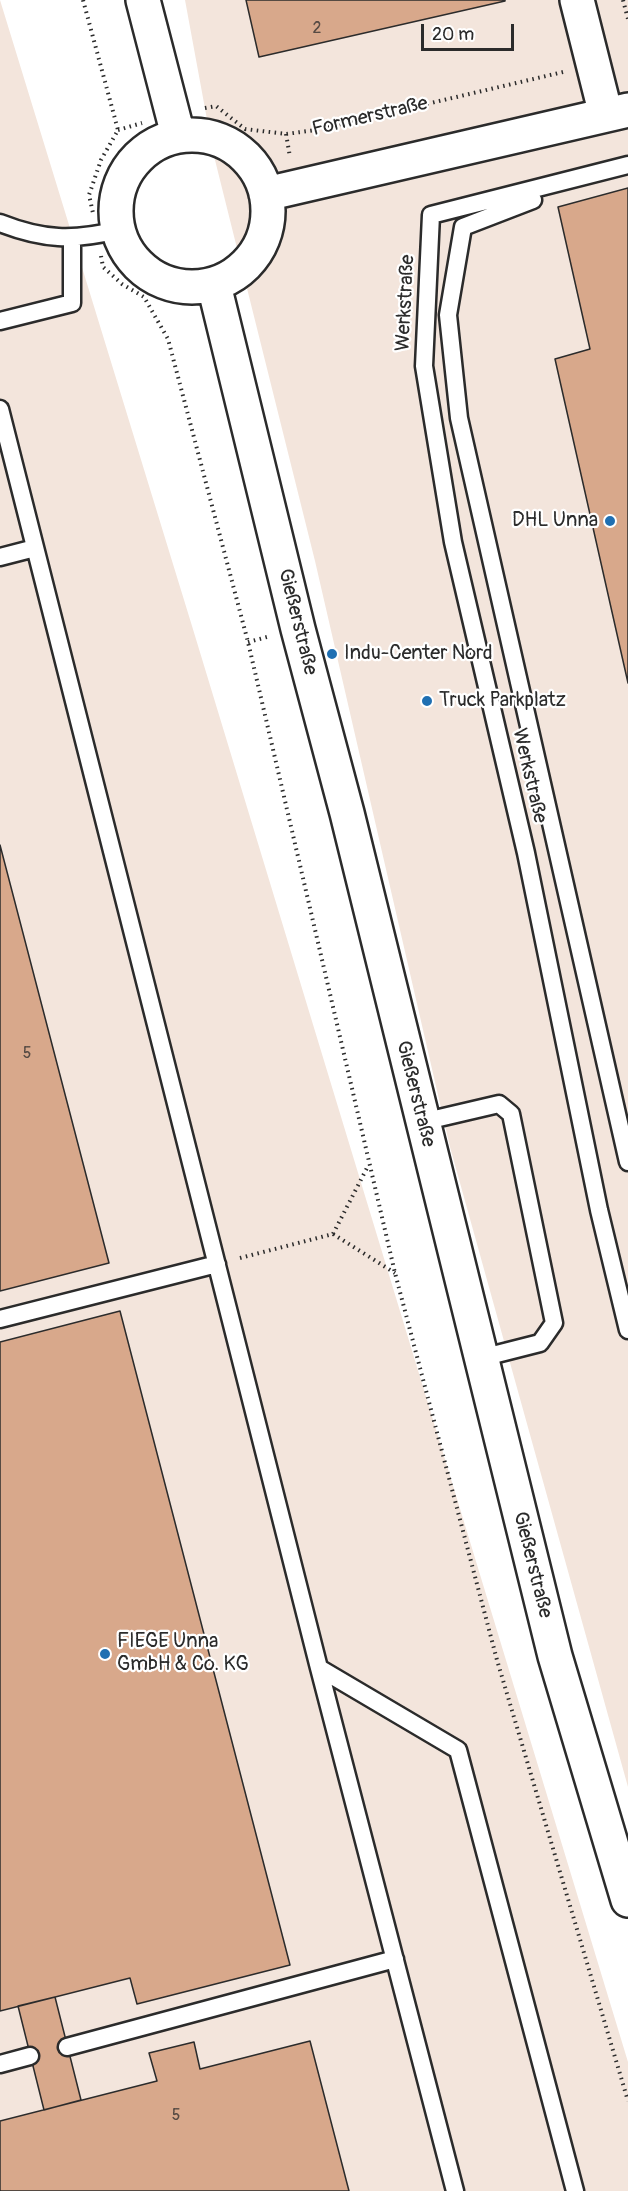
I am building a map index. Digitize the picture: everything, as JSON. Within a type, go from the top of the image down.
[{"type":"street","points":[[143,0],[175,125],[167,138],[144,151],[126,171],[117,193],[108,233],[124,247],[136,264],[155,278],[178,286],[202,288],[225,280],[245,266],[263,240],[269,208],[261,177],[241,152],[219,139],[193,134],[175,125]]},
{"type":"street","points":[[266,194],[617,112],[592,64],[577,0]]},
{"type":"street","name":"Gießerstraße","points":[[214,285],[555,1656],[628,1900]]},
{"type":"lane","name":"Werkstraße","points":[[628,165],[431,216],[424,366],[453,542],[526,853],[599,1210],[628,1330]]},
{"type":"lane","points":[[628,177],[525,202],[463,227],[448,315],[459,418],[628,1162]]},
{"type":"lane","points":[[0,223],[26,233],[72,238],[108,233]]},
{"type":"lane","points":[[0,321],[72,303],[72,238]]},
{"type":"lane","points":[[0,409],[319,1668],[455,2191]]},
{"type":"lane","points":[[0,557],[35,548]]},
{"type":"lane","points":[[422,1122],[500,1104],[511,1114],[554,1323],[540,1343],[481,1358]]},
{"type":"lane","points":[[0,1319],[217,1264]]},
{"type":"lane","points":[[319,1668],[458,1750],[575,2191]]},
{"type":"lane","points":[[67,2047],[395,1959]]},
{"type":"lane","points":[[0,2064],[30,2056]]},
{"type":"path","points":[[83,0],[118,130],[101,160],[89,195],[108,233],[103,267],[122,284],[144,297],[168,339],[248,642],[368,1166],[395,1273],[497,1660],[628,2102]]},
{"type":"path","points":[[623,0],[628,19]]},
{"type":"path","name":"Formerstraße","points":[[118,130],[175,125],[216,106],[244,129],[286,134],[316,130],[592,64]]},
{"type":"path","points":[[217,1264],[333,1233],[368,1166]]},
{"type":"path","points":[[333,1233],[395,1273]]},
{"type":"shaded area","points":[[0,0],[628,2062],[628,2191],[0,2191]]},
{"type":"shaded area","name":"DHL Unna","points":[[185,0],[628,0],[628,1787],[450,1147],[315,561],[213,152]]},
{"type":"building","points":[[246,0],[505,0],[505,1],[259,57]]},
{"type":"building","name":"DHL Unna","points":[[628,188],[628,683],[555,359],[590,349],[558,207]]},
{"type":"building","points":[[0,845],[109,1263],[0,1291]]},
{"type":"building","name":"FIEGE Unna GmbH & Co. KG","points":[[120,1311],[290,1965],[137,2004],[130,1978],[0,2011],[0,1342]]},
{"type":"building","points":[[55,1997],[81,2100],[44,2110],[18,2006]]},
{"type":"building","points":[[310,2041],[349,2191],[0,2191],[0,2121],[157,2081],[149,2053],[194,2042],[200,2069]]},
{"type":"place","name":"DHL Unna","points":[[610,521]]},
{"type":"place","name":"Indu-Center Nord","points":[[332,654]]},
{"type":"place","name":"Truck Parkplatz","points":[[427,701]]},
{"type":"place","name":"FIEGE Unna GmbH & Co. KG","points":[[105,1654]]}]
